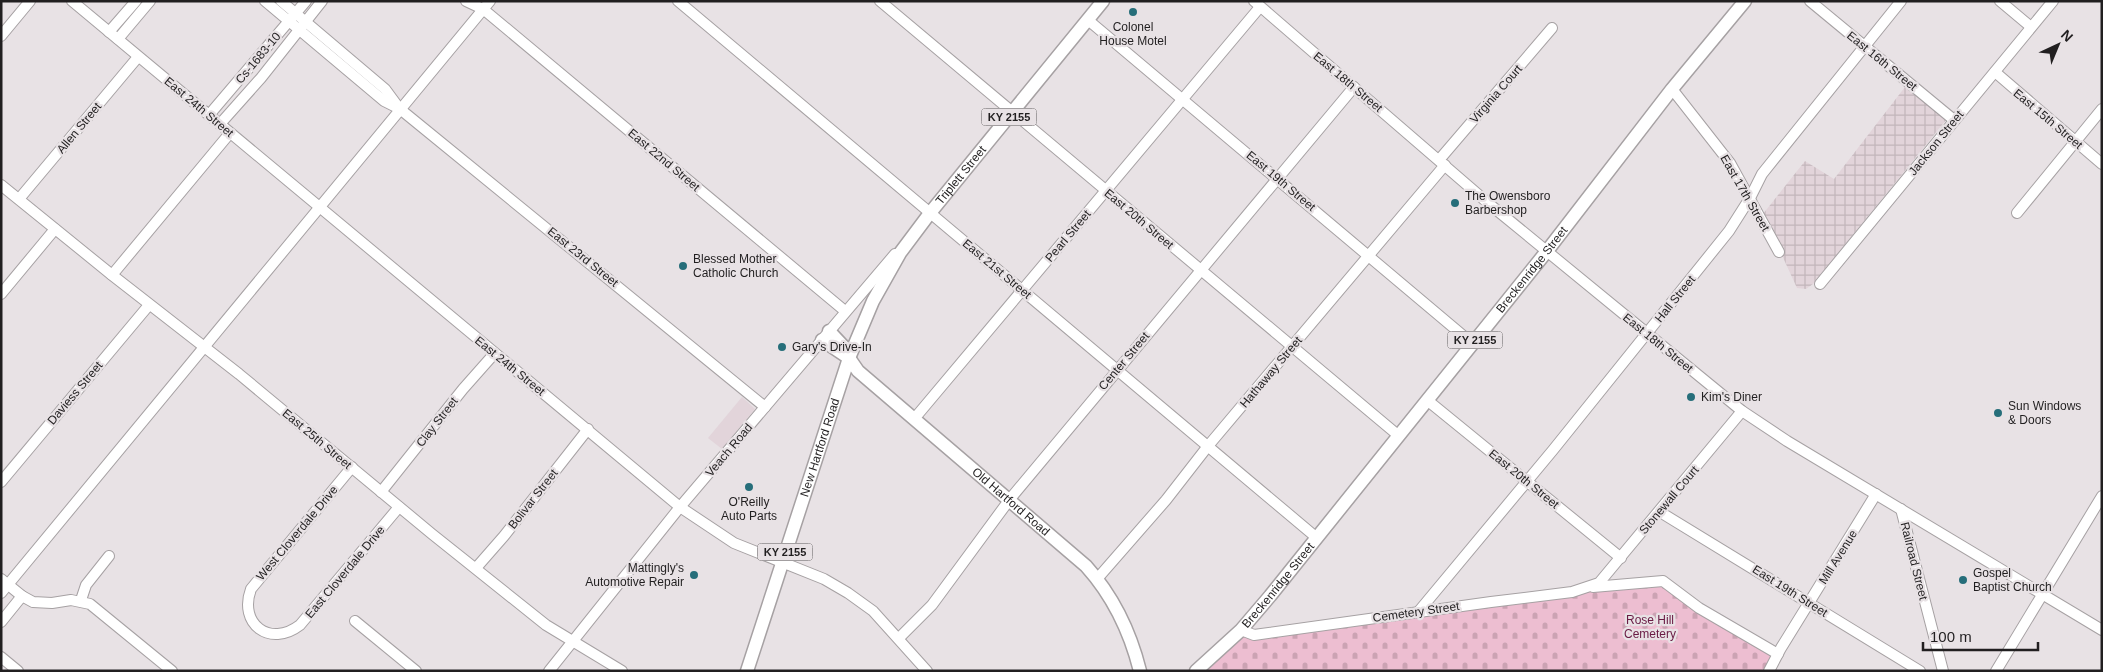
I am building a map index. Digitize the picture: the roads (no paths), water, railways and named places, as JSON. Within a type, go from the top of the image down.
[{"type":"main road","name":"Triplett Street","points":[[914,233],[1103,1]]},
{"type":"main road","name":"Breckenridge Street","points":[[1196,671],[1241,630],[1317,538],[1547,251],[1672,90],[1745,1]]},
{"type":"main road","name":"New Hartford Road","points":[[747,671],[849,358],[881,284],[914,233]]},
{"type":"main road","name":"Old Hartford Road","points":[[826,336],[842,355],[849,358],[858,371],[1074,554],[1097,579],[1119,614],[1140,671]]},
{"type":"street","points":[[1,36],[30,1]]},
{"type":"street","name":"East 24th Street","points":[[72,1],[680,507],[734,543],[824,579],[848,593],[873,611],[900,638],[927,671]]},
{"type":"street","points":[[109,32],[136,1]]},
{"type":"street","points":[[118,39],[150,1]]},
{"type":"street","name":"East 23rd Street","points":[[265,1],[384,101],[400,109],[765,407]]},
{"type":"street","name":"East 23rd Street","points":[[281,1],[385,89],[400,109]]},
{"type":"street","name":"Cs-1683-10","points":[[208,115],[306,1]]},
{"type":"street","points":[[220,124],[261,78],[322,1]]},
{"type":"street","name":"East 22nd Street","points":[[466,1],[484,4],[845,311]]},
{"type":"street","name":"East 21st Street","points":[[678,1],[1317,538]]},
{"type":"street","name":"East 20th Street","points":[[880,1],[1398,436]]},
{"type":"street","points":[[890,10],[898,1]]},
{"type":"street","name":"East 16th Street","points":[[1810,1],[1954,120]]},
{"type":"street","name":"Hall Street","points":[[1419,611],[1527,482],[1729,231],[1750,198],[1762,174],[1901,1]]},
{"type":"street","points":[[2000,1],[2031,27]]},
{"type":"street","name":"Jackson Street","points":[[1820,284],[2052,1]]},
{"type":"street","points":[[172,671],[90,604],[81,600],[71,600],[42,604],[3,586],[400,109],[484,4]]},
{"type":"street","name":"East 18th Street","points":[[1257,4],[1547,251],[1742,411],[2102,630]]},
{"type":"street","name":"Pearl Street","points":[[914,420],[1182,99],[1257,4]]},
{"type":"street","name":"East 19th Street","points":[[1088,20],[1369,254],[1472,344]]},
{"type":"street","name":"Virginia Court","points":[[1442,162],[1552,28]]},
{"type":"street","name":"Allen Street","points":[[19,199],[138,56]]},
{"type":"street","name":"East 15th Street","points":[[1995,72],[2102,164]]},
{"type":"street","name":"Center Street","points":[[900,638],[932,605],[1010,499],[1354,87]]},
{"type":"street","name":"East 17th Street","points":[[1672,90],[1730,163],[1779,252]]},
{"type":"street","points":[[2017,214],[2102,109]]},
{"type":"street","points":[[112,275],[230,133]]},
{"type":"street","name":"Hathaway Street","points":[[1097,579],[1166,500],[1208,446],[1369,254],[1442,162]]},
{"type":"street","name":"East 25th Street","points":[[1,185],[149,305],[203,346],[546,625],[622,671]]},
{"type":"street","points":[[1,294],[55,230]]},
{"type":"street","name":"Veach Road","points":[[549,671],[680,507],[826,336],[845,311],[914,233]]},
{"type":"street","name":"Daviess Street","points":[[1,482],[149,305]]},
{"type":"street","name":"Clay Street","points":[[382,492],[494,354]]},
{"type":"street","name":"East 20th Street","points":[[1427,400],[1621,558]]},
{"type":"street","name":"Stonewall Court","points":[[1592,587],[1599,583],[1621,558],[1742,411]]},
{"type":"street","name":"Bolivar Street","points":[[476,568],[504,536],[588,429]]},
{"type":"street","name":"West Cloverdale Drive","points":[[258,628],[248,611],[248,597],[251,589],[352,468]]},
{"type":"street","name":"Mill Avenue","points":[[1770,671],[1778,654],[1876,494]]},
{"type":"street","points":[[1996,671],[2102,496]]},
{"type":"street","name":"East Cloverdale Drive","points":[[258,628],[271,635],[279,635],[286,634],[300,625],[399,507]]},
{"type":"street","name":"Railroad Street","points":[[1901,509],[1943,671]]},
{"type":"street","name":"East 19th Street","points":[[1660,512],[1920,671]]},
{"type":"street","points":[[81,600],[86,585],[109,556]]},
{"type":"street","name":"Cemetery Street","points":[[1241,630],[1254,635],[1419,611],[1572,592],[1592,587],[1663,581],[1699,608],[1778,654]]},
{"type":"street","points":[[1,622],[22,596]]},
{"type":"street","points":[[355,621],[416,671]]},
{"type":"street","points":[[1,657],[18,671]]},
{"type":"place","name":"Colonel House Motel","points":[[1133,12]]},
{"type":"place","name":"The Owensboro Barbershop","points":[[1455,203]]},
{"type":"place","name":"Blessed Mother Catholic Church","points":[[683,266]]},
{"type":"place","name":"Gary's Drive-In","points":[[782,347]]},
{"type":"place","name":"Kim's Diner","points":[[1691,397]]},
{"type":"place","name":"Sun Windows & Doors","points":[[1998,413]]},
{"type":"place","name":"O'Reilly Auto Parts","points":[[749,487]]},
{"type":"place","name":"Mattingly's Automotive Repair","points":[[694,575]]},
{"type":"place","name":"Gospel Baptist Church","points":[[1963,580]]},
{"type":"park label","name":"Rose Hill Cemetery","points":[[1650,627]]}]
